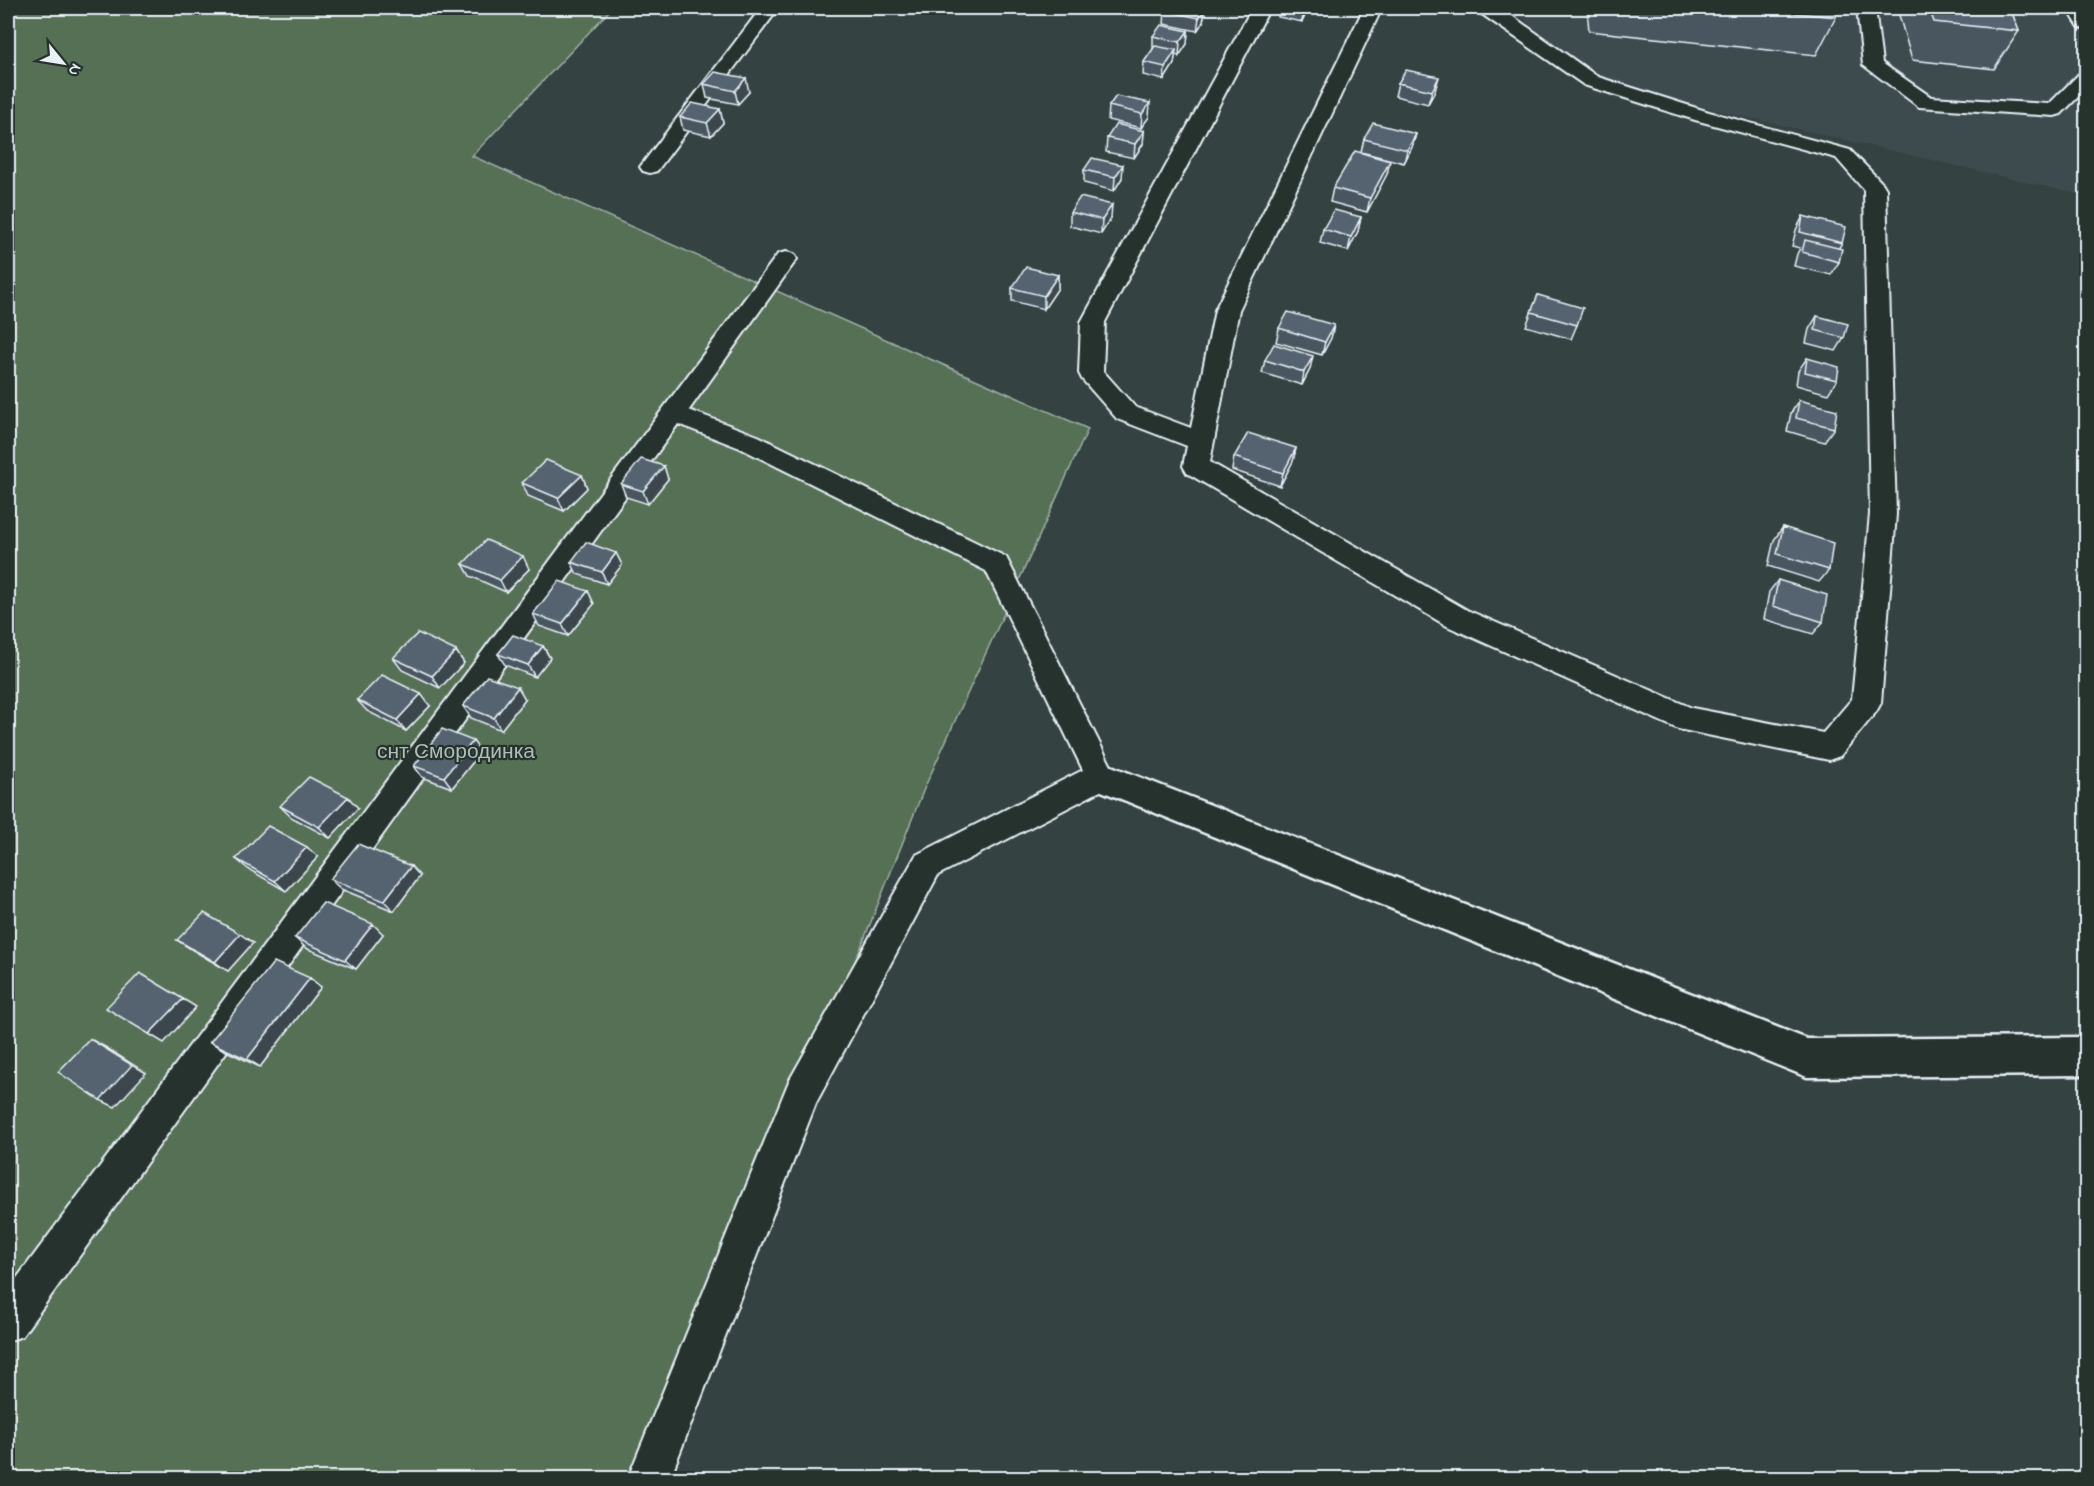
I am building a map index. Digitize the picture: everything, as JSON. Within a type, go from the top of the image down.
[{"type":"street","points":[[1101,776],[1808,1058],[2086,1056]]},
{"type":"lane","points":[[650,167],[770,8]]},
{"type":"lane","points":[[1201,441],[1126,412],[1091,372],[1093,322],[1261,8]]},
{"type":"lane","points":[[1373,8],[1227,309],[1196,466],[1457,618],[1688,720],[1829,747],[1866,704],[1883,514],[1875,189],[1843,154],[1702,116],[1591,81],[1505,20],[1482,8]]},
{"type":"lane","points":[[1866,8],[1873,65],[1926,103],[2054,110],[2086,78]]},
{"type":"lane","points":[[2076,8],[2086,23]]},
{"type":"lane","points":[[8,1322],[786,259]]},
{"type":"lane","points":[[649,1479],[802,1093],[927,865],[1101,776],[996,564],[749,442],[673,413]]},
{"type":"shaded area","points":[[1512,8],[2086,8],[2086,196],[1591,81]]},
{"type":"green space","name":"снт Смородинка","points":[[8,8],[612,8],[472,156],[1088,429],[924,789],[649,1478],[8,1478]]},
{"type":"building","points":[[1167,8],[1205,9],[1199,18],[1165,11]]},
{"type":"building","points":[[1742,8],[1833,8],[1836,17]]},
{"type":"building","points":[[1929,8],[2010,8],[2019,31],[1934,22]]},
{"type":"building","points":[[1161,25],[1188,31],[1180,42],[1153,36]]},
{"type":"building","points":[[1155,46],[1176,50],[1165,67],[1144,62]]},
{"type":"building","points":[[1406,70],[1439,77],[1432,91],[1398,83]]},
{"type":"building","points":[[715,72],[746,78],[735,91],[704,84]]},
{"type":"building","points":[[1116,96],[1150,103],[1142,114],[1109,106]]},
{"type":"building","points":[[692,103],[720,109],[707,123],[680,117]]},
{"type":"building","points":[[1373,123],[1416,134],[1407,150],[1364,139]]},
{"type":"building","points":[[1116,124],[1144,131],[1135,144],[1107,138]]},
{"type":"building","points":[[1355,151],[1390,161],[1370,198],[1333,188]]},
{"type":"building","points":[[1092,158],[1123,165],[1115,177],[1084,170]]},
{"type":"building","points":[[1080,197],[1112,205],[1102,220],[1070,212]]},
{"type":"building","points":[[1334,210],[1361,217],[1351,237],[1323,229]]},
{"type":"building","points":[[1803,216],[1846,227],[1842,243],[1800,232]]},
{"type":"building","points":[[1805,240],[1842,249],[1839,262],[1802,252]]},
{"type":"building","points":[[1026,267],[1058,275],[1044,296],[1012,288]]},
{"type":"building","points":[[1538,295],[1583,308],[1577,325],[1531,312]]},
{"type":"building","points":[[1288,312],[1334,325],[1325,342],[1279,328]]},
{"type":"building","points":[[1817,316],[1848,324],[1844,338],[1815,330]]},
{"type":"building","points":[[1274,344],[1313,356],[1304,372],[1265,360]]},
{"type":"building","points":[[1807,358],[1839,367],[1837,380],[1805,372]]},
{"type":"building","points":[[1799,400],[1837,410],[1834,428],[1796,418]]},
{"type":"building","points":[[1248,433],[1296,448],[1283,473],[1234,457]]},
{"type":"building","points":[[641,459],[664,466],[643,491],[621,484]]},
{"type":"building","points":[[546,460],[582,475],[558,498],[522,483]]},
{"type":"building","points":[[1783,527],[1833,543],[1829,570],[1777,554]]},
{"type":"building","points":[[486,540],[523,556],[500,580],[463,564]]},
{"type":"building","points":[[586,542],[616,553],[602,572],[571,562]]},
{"type":"building","points":[[1778,580],[1827,595],[1823,622],[1773,606]]},
{"type":"building","points":[[559,581],[588,591],[562,624],[533,614]]},
{"type":"building","points":[[418,633],[456,651],[432,676],[393,658]]},
{"type":"building","points":[[513,635],[543,646],[528,665],[498,654]]},
{"type":"building","points":[[382,675],[421,694],[397,720],[357,700]]},
{"type":"building","points":[[487,676],[518,687],[494,718],[463,706]]},
{"type":"building","points":[[442,729],[473,741],[444,777],[414,766]]},
{"type":"building","points":[[309,777],[348,797],[319,827],[280,806]]},
{"type":"building","points":[[268,826],[307,847],[275,881],[236,859]]},
{"type":"building","points":[[358,844],[411,866],[384,901],[330,879]]},
{"type":"building","points":[[323,903],[373,924],[345,960],[295,938]]},
{"type":"building","points":[[204,913],[240,934],[215,962],[177,940]]},
{"type":"building","points":[[274,962],[310,978],[247,1059],[210,1042]]},
{"type":"building","points":[[140,973],[183,999],[149,1034],[106,1008]]},
{"type":"building","points":[[90,1039],[132,1065],[100,1100],[58,1072]]}]
